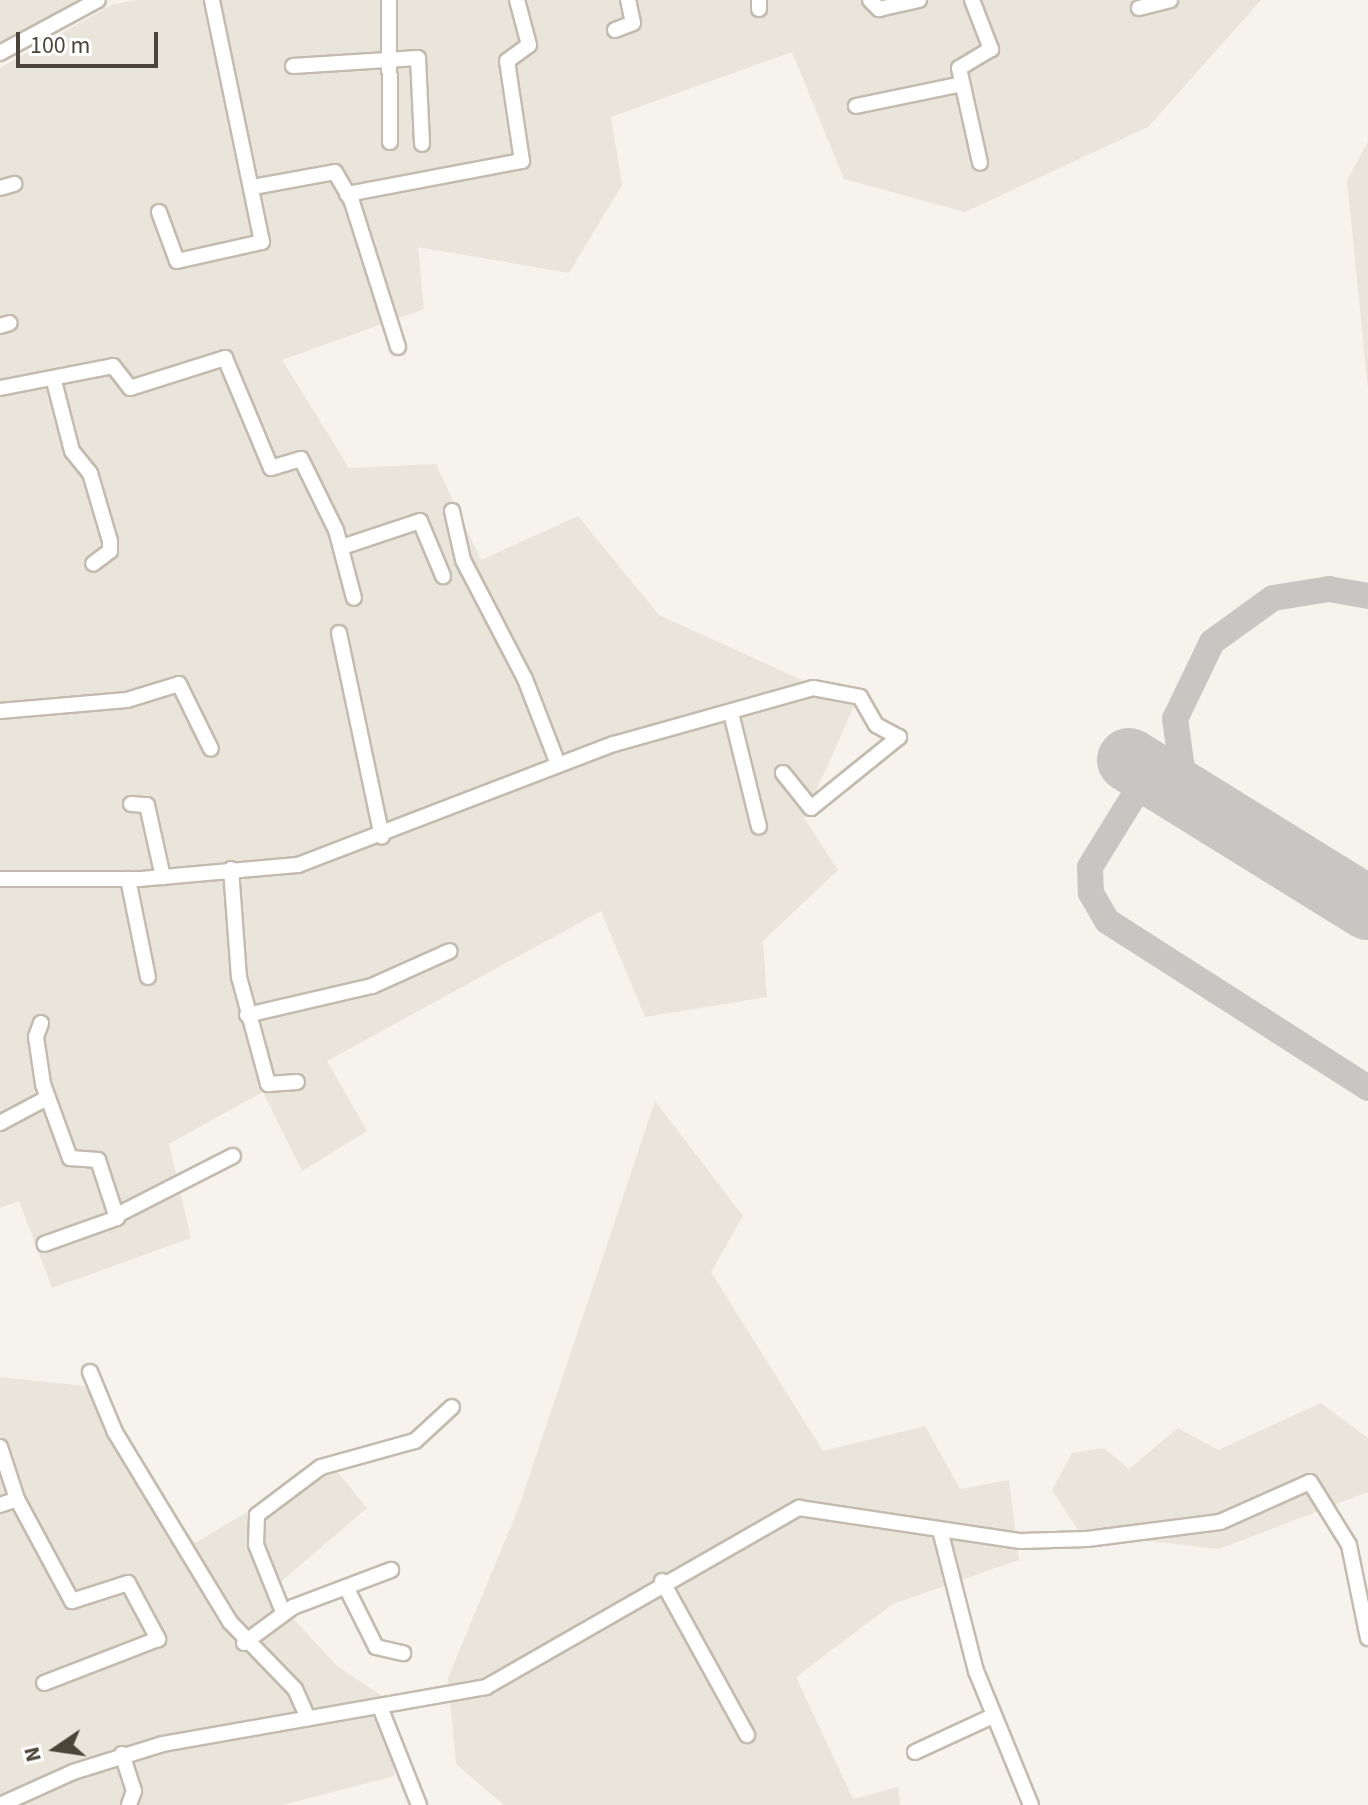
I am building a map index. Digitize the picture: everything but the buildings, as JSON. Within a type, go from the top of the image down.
[{"type":"street","points":[[0,53],[98,0]]},
{"type":"street","points":[[159,212],[177,261],[253,249],[263,238],[212,0]]},
{"type":"street","points":[[389,0],[390,142]]},
{"type":"street","points":[[347,194],[522,161],[507,61],[529,45],[517,0]]},
{"type":"street","points":[[615,30],[633,23],[628,0]]},
{"type":"street","points":[[870,0],[875,9],[919,0]]},
{"type":"street","points":[[972,0],[991,49],[959,64],[980,163]]},
{"type":"street","points":[[1139,8],[1170,0]]},
{"type":"street","points":[[293,66],[389,57],[420,59],[422,144]]},
{"type":"street","points":[[856,106],[962,84]]},
{"type":"street","points":[[253,187],[331,170],[347,194],[398,347]]},
{"type":"street","points":[[0,388],[54,381],[113,366],[127,389],[225,358],[271,468],[300,457],[342,547],[354,598]]},
{"type":"street","points":[[54,381],[72,451],[90,473],[110,541],[110,551],[93,564]]},
{"type":"street","points":[[452,511],[463,560],[525,679],[558,764]]},
{"type":"street","points":[[342,547],[420,521],[443,576]]},
{"type":"street","points":[[339,633],[382,837]]},
{"type":"street","points":[[0,711],[127,700],[179,684],[211,749]]},
{"type":"street","points":[[0,879],[128,879],[298,865],[382,837],[558,764],[731,713],[836,688],[860,697],[876,725],[899,737],[811,808],[783,773]]},
{"type":"street","points":[[731,713],[759,827]]},
{"type":"street","points":[[131,804],[147,805],[163,877]]},
{"type":"street","points":[[231,869],[247,1015],[269,1087],[297,1082]]},
{"type":"street","points":[[128,879],[148,977]]},
{"type":"street","points":[[247,1015],[372,986],[450,951]]},
{"type":"street","points":[[41,1023],[36,1037],[47,1098],[73,1161],[98,1160],[117,1215]]},
{"type":"street","points":[[0,1123],[47,1098]]},
{"type":"street","points":[[44,1244],[117,1215],[233,1156]]},
{"type":"street","points":[[90,1372],[115,1432],[244,1643],[289,1682],[308,1718]]},
{"type":"street","points":[[283,1612],[256,1545],[257,1515],[321,1467],[415,1441],[452,1407]]},
{"type":"street","points":[[0,1447],[17,1499],[68,1597],[80,1601],[128,1583],[158,1639],[44,1683]]},
{"type":"street","points":[[0,1805],[122,1754],[380,1707],[505,1679],[662,1581],[799,1508],[1021,1541],[1137,1535],[1249,1514],[1310,1482],[1349,1545],[1368,1638]]},
{"type":"street","points":[[0,1505],[17,1499]]},
{"type":"street","points":[[940,1530],[960,1621],[993,1716],[1031,1805]]},
{"type":"street","points":[[244,1643],[283,1612],[391,1570]]},
{"type":"street","points":[[662,1581],[747,1735]]},
{"type":"street","points":[[346,1587],[376,1647],[403,1653]]},
{"type":"street","points":[[380,1707],[419,1805]]},
{"type":"street","points":[[915,1752],[993,1716]]},
{"type":"street","points":[[122,1754],[134,1791],[129,1805]]},
{"type":"shaded area","points":[[0,0],[95,0],[0,52]]},
{"type":"shaded area","points":[[138,0],[1261,0],[1148,127],[965,212],[844,179],[792,52],[611,117],[622,185],[569,273],[418,247],[424,309],[282,360],[349,468],[436,464],[481,560],[578,516],[659,615],[855,704],[804,818],[838,870],[763,941],[767,997],[645,1017],[601,911],[327,1061],[367,1131],[302,1171],[263,1092],[169,1144],[191,1238],[52,1288],[19,1201],[0,1208],[0,68],[113,4]]},
{"type":"shaded area","points":[[1368,141],[1368,389],[1347,181]]},
{"type":"shaded area","points":[[655,1101],[743,1216],[711,1272],[823,1451],[925,1426],[960,1489],[1009,1480],[1019,1560],[893,1604],[796,1677],[853,1799],[898,1787],[900,1805],[504,1805],[456,1764],[448,1678],[519,1507]]},
{"type":"shaded area","points":[[0,1377],[84,1386],[195,1543],[330,1463],[367,1508],[269,1592],[337,1666],[384,1697],[395,1776],[282,1805],[0,1805]]},
{"type":"shaded area","points":[[1321,1403],[1368,1438],[1368,1492],[1219,1549],[1080,1533],[1052,1490],[1072,1453],[1104,1448],[1129,1469],[1178,1428],[1218,1450]]},
{"type":"taxiway","points":[[1198,804],[1184,782],[1175,719],[1212,642],[1273,598],[1329,589],[1368,596]]},
{"type":"taxiway","points":[[1148,773],[1090,867],[1091,893],[1107,921],[1368,1088]]},
{"type":"runway","points":[[1129,760],[1368,908]]}]
